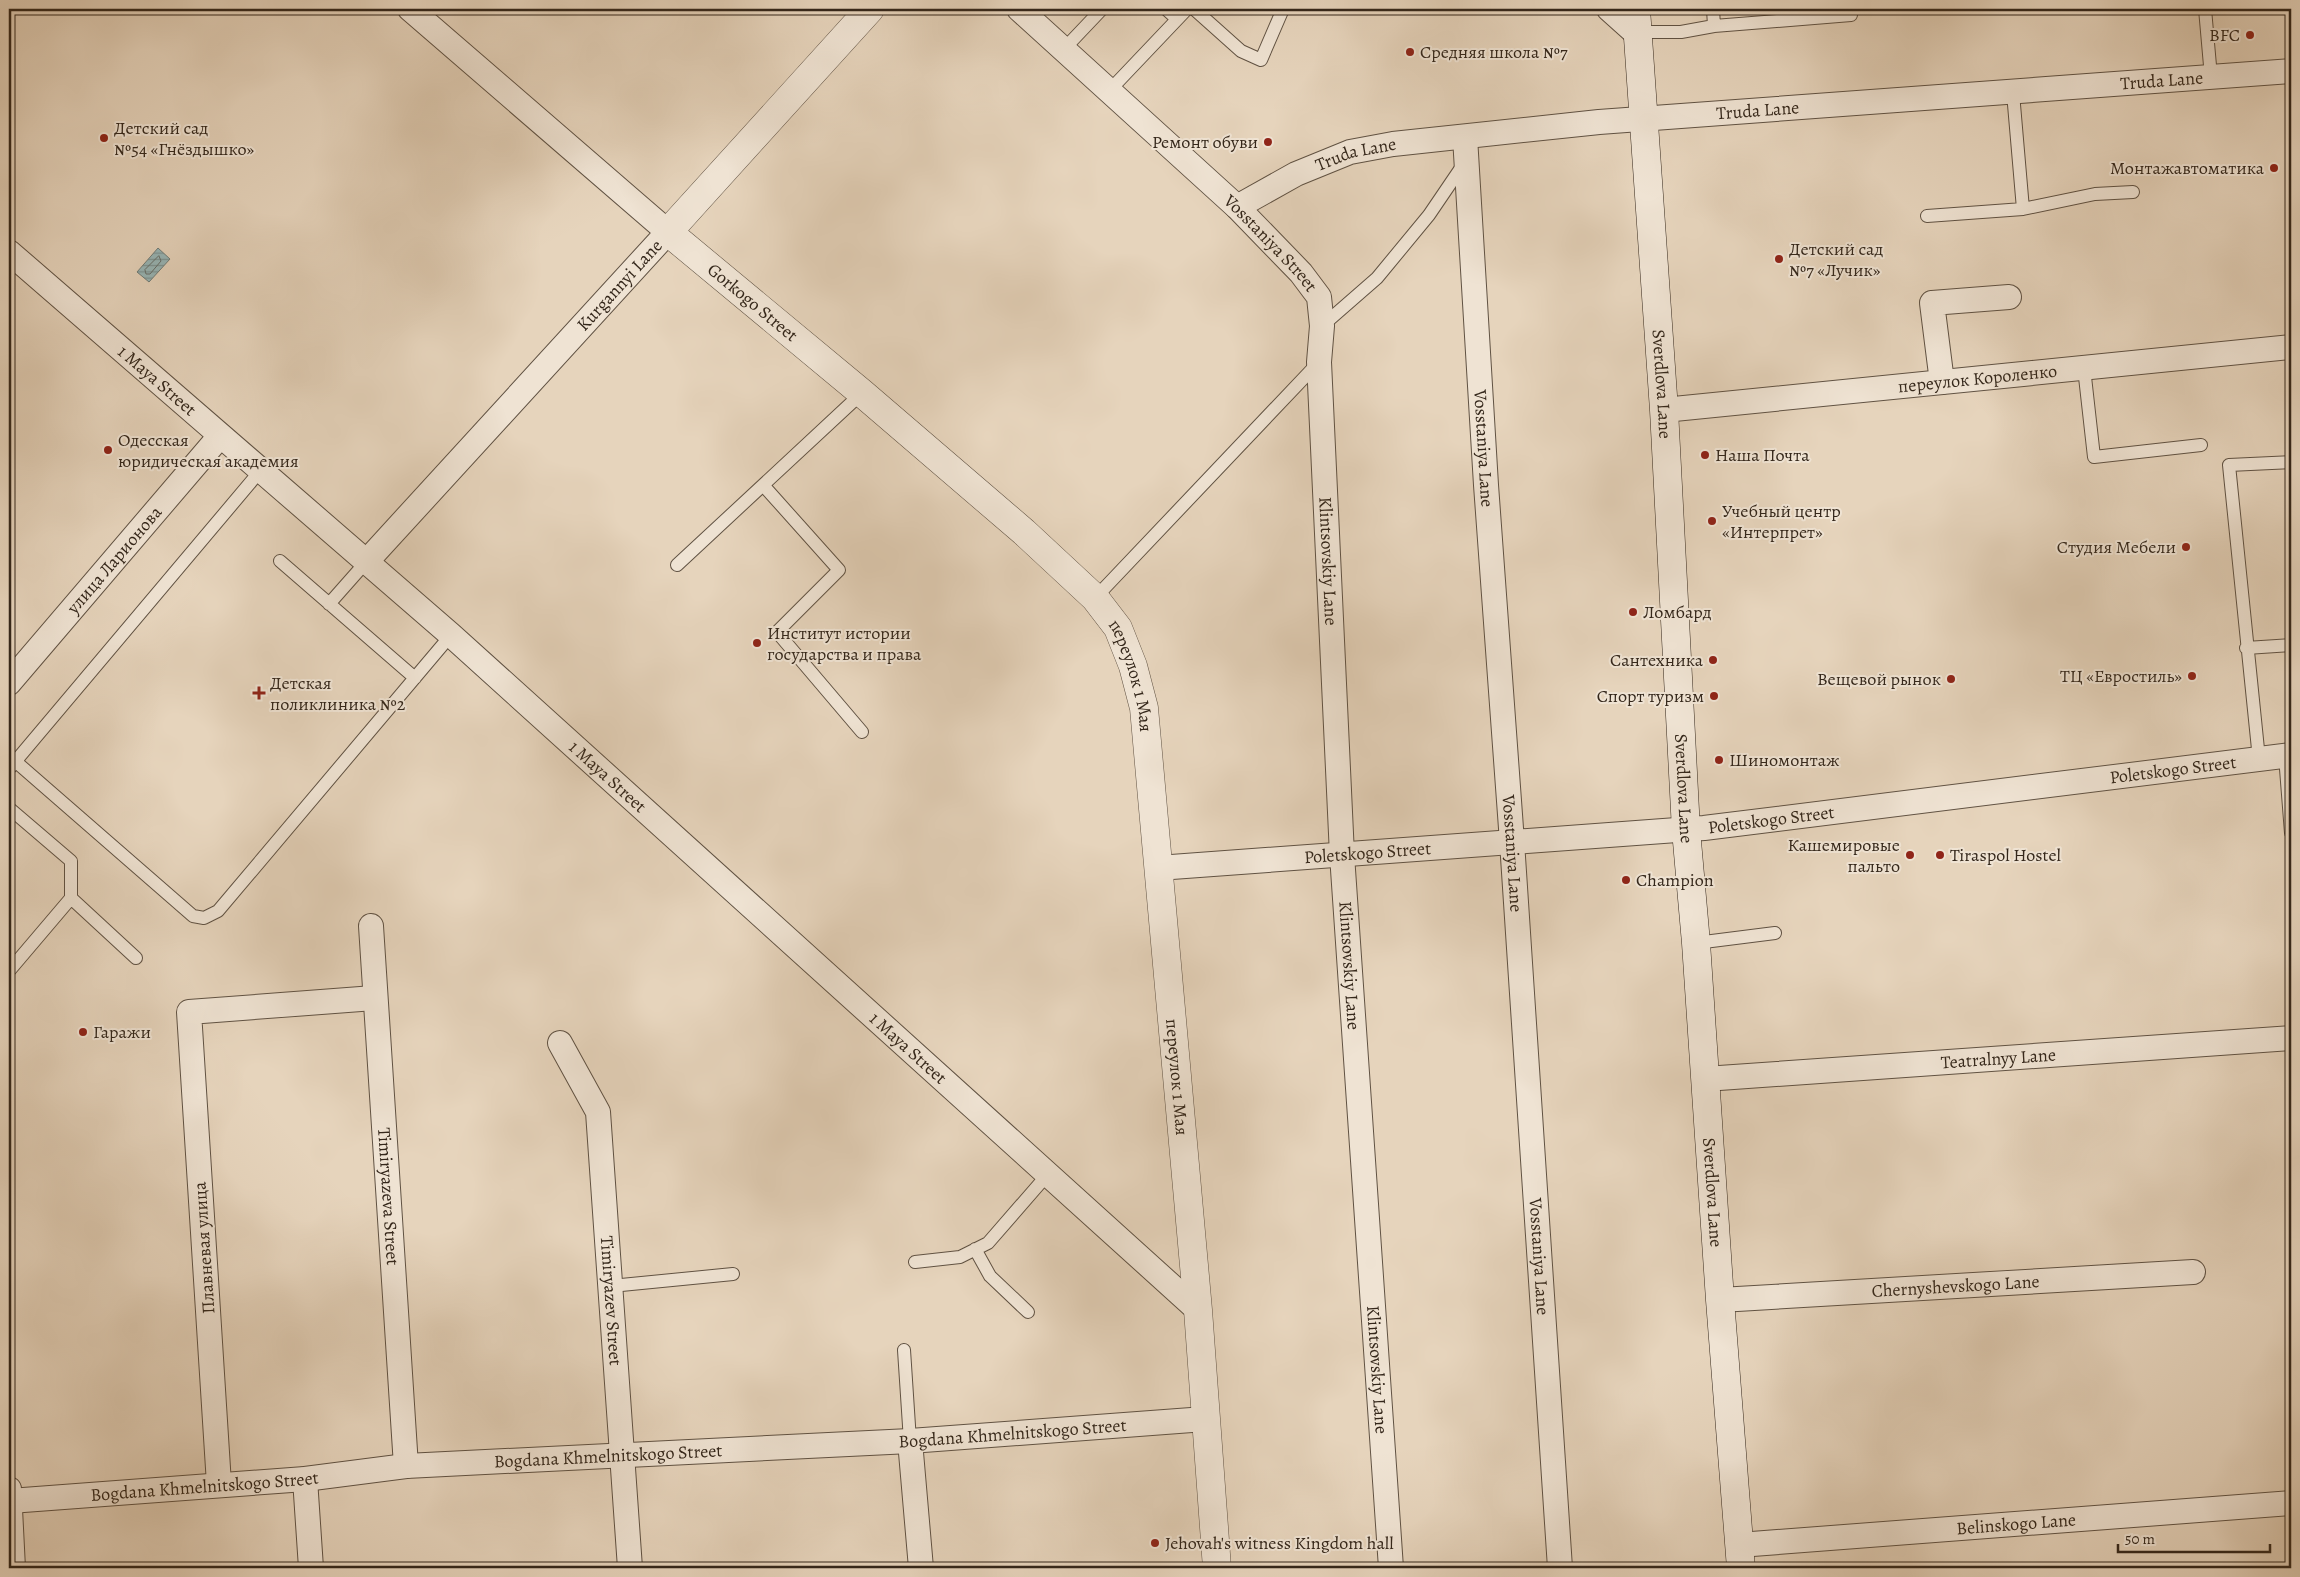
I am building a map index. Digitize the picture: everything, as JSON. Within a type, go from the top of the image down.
[{"type":"street","name":"Gorkogo Street","points":[[410,9],[668,232],[862,393],[1024,532],[1095,598]]},
{"type":"street","name":"Kurgannyi Lane","points":[[367,561],[870,9]]},
{"type":"street","name":"Vosstaniya Street","points":[[1019,9],[1065,48],[1237,207],[1301,273],[1319,297],[1322,326],[1319,362]]},
{"type":"street","points":[[1609,9],[1637,25]]},
{"type":"street","name":"Sverdlova Lane","points":[[1637,25],[1664,410],[1686,830],[1696,943],[1720,1300],[1740,1556]]},
{"type":"street","name":"Truda Lane","points":[[1237,207],[1296,174],[1350,152],[1393,144],[1466,148],[1644,118],[2014,93],[2291,71]]},
{"type":"street","name":"Vosstaniya Lane","points":[[1466,148],[1486,485],[1512,842],[1560,1568]]},
{"type":"street","name":"1 Maya Street","points":[[9,252],[451,635],[1198,1310]]},
{"type":"street","points":[[1942,382],[1932,302],[2009,297]]},
{"type":"street","name":"переулок Короленко","points":[[1664,410],[2291,347]]},
{"type":"street","name":"Klintsovskiy Lane","points":[[1319,362],[1342,855],[1391,1568]]},
{"type":"street","name":"улица Ларионова","points":[[9,682],[220,436]]},
{"type":"street","name":"переулок 1 Мая","points":[[1095,598],[1118,628],[1133,666],[1144,708],[1198,1310],[1216,1568]]},
{"type":"street","name":"Poletskogo Street","points":[[1158,868],[1686,830],[2288,755]]},
{"type":"street","name":"Timiryazeva Street","points":[[371,926],[374,998],[406,1466]]},
{"type":"street","name":"Плавневая улица","points":[[219,1484],[189,1012],[374,998]]},
{"type":"street","name":"Teatralnyy Lane","points":[[1705,1080],[2291,1038]]},
{"type":"street","name":"Timiryazev Street","points":[[560,1043],[598,1112],[630,1568]]},
{"type":"street","name":"Chernyshevskogo Lane","points":[[1720,1300],[2193,1272]]},
{"type":"street","name":"Bogdana Khmelnitskogo Street","points":[[10,1495],[305,1479],[406,1466],[910,1441],[1206,1419]]},
{"type":"street","points":[[910,1441],[921,1568]]},
{"type":"street","points":[[305,1479],[311,1568]]},
{"type":"street","points":[[10,1495],[13,1568]]},
{"type":"street","name":"Belinskogo Lane","points":[[1740,1556],[2291,1503]]},
{"type":"lane","points":[[1065,48],[1102,9]]},
{"type":"lane","points":[[1166,9],[1178,18]]},
{"type":"lane","points":[[1110,90],[1187,9]]},
{"type":"lane","points":[[1194,9],[1241,51],[1261,60],[1283,9]]},
{"type":"lane","points":[[1712,9],[1714,26]]},
{"type":"lane","points":[[1637,25],[1681,32],[1714,26],[1851,15],[1850,9]]},
{"type":"lane","points":[[2205,9],[2211,77]]},
{"type":"lane","points":[[2014,93],[2023,209]]},
{"type":"lane","points":[[1322,326],[1377,278],[1429,215],[1466,148]]},
{"type":"lane","points":[[1927,216],[2023,209],[2095,194],[2133,192]]},
{"type":"lane","points":[[1095,598],[1319,362]]},
{"type":"lane","points":[[2084,368],[2094,457],[2201,445]]},
{"type":"lane","points":[[677,565],[862,393]]},
{"type":"lane","points":[[2259,758],[2246,648],[2229,465],[2291,462]]},
{"type":"lane","points":[[261,470],[12,765],[193,916],[204,918],[218,911],[451,635]]},
{"type":"lane","points":[[763,485],[839,570],[777,632],[862,732]]},
{"type":"lane","points":[[280,561],[415,678]]},
{"type":"lane","points":[[329,604],[367,561]]},
{"type":"lane","points":[[2246,648],[2291,645]]},
{"type":"lane","points":[[2288,755],[2291,833]]},
{"type":"lane","points":[[9,808],[71,861],[71,898],[9,971]]},
{"type":"lane","points":[[71,898],[136,958]]},
{"type":"lane","points":[[1696,943],[1775,933]]},
{"type":"lane","points":[[915,1262],[960,1257],[988,1243],[1048,1174]]},
{"type":"lane","points":[[975,1250],[990,1276],[1028,1312]]},
{"type":"lane","points":[[611,1286],[734,1274]]},
{"type":"lane","points":[[904,1350],[910,1441]]},
{"type":"water","points":[[158,248],[170,259],[149,282],[137,272]]},
{"type":"place","name":"BFC","points":[[2250,35]]},
{"type":"place","name":"Средняя школа №7","points":[[1410,52]]},
{"type":"place","name":"Детский сад №54 «Гнёздышко»","points":[[104,138]]},
{"type":"place","name":"Ремонт обуви","points":[[1268,142]]},
{"type":"place","name":"Монтажавтоматика","points":[[2274,168]]},
{"type":"place","name":"Детский сад №7 «Лучик»","points":[[1779,259]]},
{"type":"place","name":"Одесская юридическая академия","points":[[108,450]]},
{"type":"place","name":"Наша Почта","points":[[1705,455]]},
{"type":"place","name":"Учебный центр «Интерпрет»","points":[[1712,521]]},
{"type":"place","name":"Студия Мебели","points":[[2186,547]]},
{"type":"place","name":"Ломбард","points":[[1633,612]]},
{"type":"place","name":"Институт истории государства и права","points":[[757,643]]},
{"type":"place","name":"Сантехника","points":[[1713,660]]},
{"type":"place","name":"ТЦ «Евростиль»","points":[[2192,676]]},
{"type":"place","name":"Вещевой рынок","points":[[1951,679]]},
{"type":"place","name":"Детская поликлиника №2","points":[[259,693]]},
{"type":"place","name":"Спорт туризм","points":[[1714,696]]},
{"type":"place","name":"Шиномонтаж","points":[[1719,760]]},
{"type":"place","name":"Кашемировые пальто","points":[[1910,855]]},
{"type":"place","name":"Tiraspol Hostel","points":[[1940,855]]},
{"type":"place","name":"Champion","points":[[1626,880]]},
{"type":"place","name":"Гаражи","points":[[83,1032]]},
{"type":"place","name":"Jehovah's witness Kingdom hall","points":[[1155,1543]]}]
